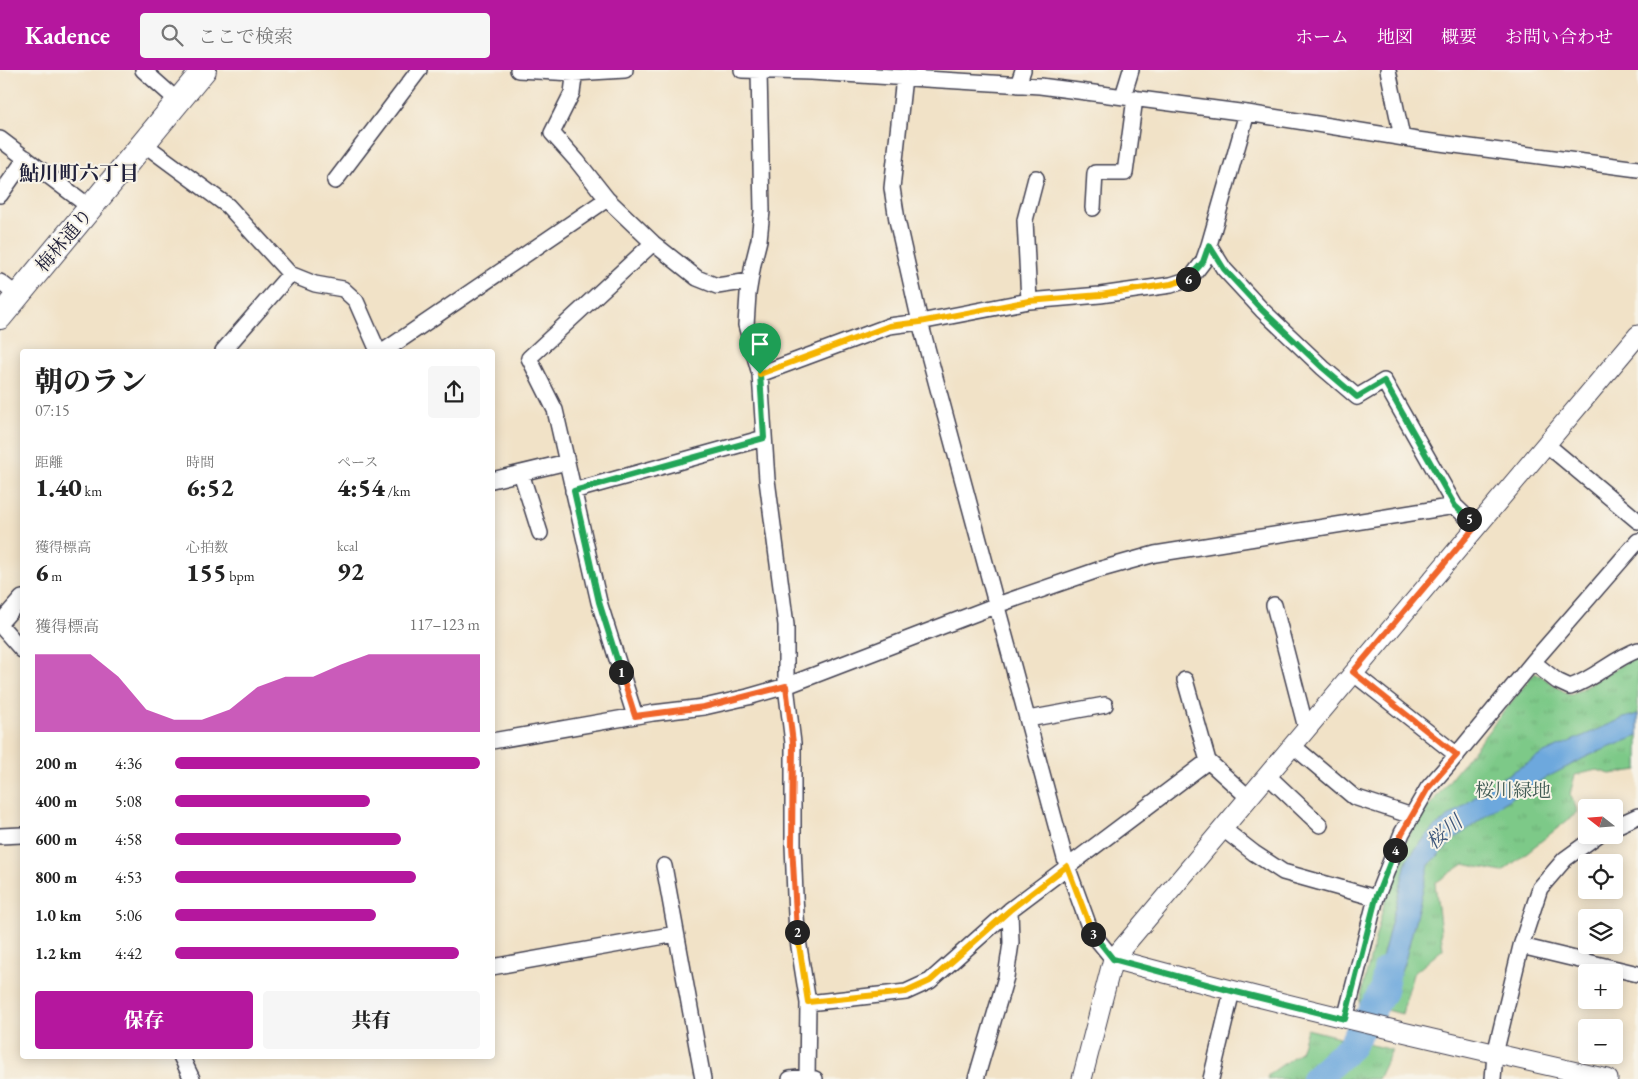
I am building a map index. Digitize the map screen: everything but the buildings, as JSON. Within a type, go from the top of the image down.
[{"type":"main road","name":"梅林通り","points":[[0,318],[9,289],[92,208],[204,70]]},
{"type":"street","points":[[143,70],[179,102]]},
{"type":"street","points":[[335,181],[419,70]]},
{"type":"street","points":[[518,70],[625,70]]},
{"type":"street","points":[[742,70],[812,71],[1040,86],[1247,113],[1402,138],[1638,169]]},
{"type":"street","points":[[1018,85],[1022,70]]},
{"type":"street","points":[[1093,208],[1095,173],[1125,173],[1131,70]]},
{"type":"street","points":[[1388,70],[1402,138]]},
{"type":"street","points":[[575,71],[572,93],[552,133],[607,199],[653,243],[697,278],[717,286],[750,281]]},
{"type":"street","points":[[759,71],[762,211],[759,240],[750,281],[746,325],[760,374],[767,480],[786,625],[786,686],[793,743],[792,845],[797,934],[808,1002],[810,1078],[790,1079]]},
{"type":"street","points":[[904,77],[892,188],[897,220],[920,322],[1067,866],[1091,932],[1113,959],[1347,1019],[1608,1079]]},
{"type":"street","points":[[760,374],[889,326],[920,322],[1029,301],[1100,295],[1171,284],[1190,279],[1203,262],[1209,245],[1247,113]]},
{"type":"street","points":[[0,139],[92,208]]},
{"type":"street","points":[[144,144],[228,206],[290,274],[315,284],[343,289],[356,300],[377,349]]},
{"type":"street","points":[[0,194],[26,158]]},
{"type":"street","points":[[1029,301],[1025,220],[1036,178]]},
{"type":"street","points":[[387,349],[607,199]]},
{"type":"street","points":[[635,716],[599,602],[555,410],[529,358],[653,243]]},
{"type":"street","points":[[1209,245],[1224,269],[1262,310],[1323,368],[1357,397],[1384,381],[1455,506],[1476,526]]},
{"type":"street","points":[[225,349],[290,274]]},
{"type":"street","points":[[1082,1079],[1113,959],[1638,335]]},
{"type":"street","points":[[574,491],[764,438]]},
{"type":"street","points":[[1546,444],[1638,521]]},
{"type":"street","points":[[495,479],[567,462]]},
{"type":"street","points":[[521,473],[540,533]]},
{"type":"street","points":[[495,739],[635,716],[704,707],[786,686],[997,604],[1098,570],[1155,554],[1455,506]]},
{"type":"street","points":[[1347,1019],[1376,898],[1402,833],[1428,788],[1533,662],[1638,541]]},
{"type":"street","points":[[20,600],[0,624],[20,648]]},
{"type":"street","points":[[1274,605],[1306,728]]},
{"type":"street","points":[[1533,662],[1557,680],[1570,686],[1586,680],[1638,650]]},
{"type":"street","points":[[1353,672],[1457,755]]},
{"type":"street","points":[[1185,680],[1208,761],[1248,797]]},
{"type":"street","points":[[1028,720],[1106,705]]},
{"type":"street","points":[[1292,744],[1354,797],[1412,816]]},
{"type":"street","points":[[808,1002],[906,992],[930,981],[1010,910],[1208,761]]},
{"type":"street","points":[[1266,775],[1320,825]]},
{"type":"street","points":[[1623,823],[1638,816]]},
{"type":"street","points":[[1222,828],[1254,853],[1283,872],[1376,898]]},
{"type":"street","points":[[0,836],[20,835]]},
{"type":"street","points":[[1492,1079],[1521,946],[1540,888],[1565,858],[1585,844]]},
{"type":"street","points":[[664,866],[703,1079]]},
{"type":"street","points":[[976,1079],[1006,977],[1011,943],[1010,910]]},
{"type":"street","points":[[495,966],[676,934]]},
{"type":"street","points":[[1521,946],[1638,974]]},
{"type":"street","points":[[1211,1079],[1232,991]]},
{"type":"street","points":[[182,1059],[192,1079]]},
{"type":"green space","name":"桜川緑地","points":[[1638,655],[1638,770],[1610,774],[1597,770],[1575,775],[1570,794],[1578,812],[1502,872],[1464,864],[1435,883],[1443,949],[1413,974],[1402,1014],[1359,1003],[1396,856],[1419,819],[1535,672],[1569,695]]},
{"type":"green space","points":[[1307,1029],[1392,1050],[1378,1079],[1267,1079],[1268,1075],[1300,1052]]},
{"type":"water","points":[[1638,714],[1638,736],[1588,756],[1503,803],[1456,838],[1429,865],[1406,957],[1388,1007],[1368,1004],[1384,951],[1407,859],[1432,829],[1494,783],[1544,753],[1624,718]]},
{"type":"water","points":[[1339,1038],[1368,1044],[1328,1079],[1306,1079],[1324,1060]]},
{"type":"waterway","name":"桜川","points":[[1315,1079],[1351,1046],[1383,991],[1387,970]]},
{"type":"district","name":"鮎川町六丁目","points":[[79,173]]},
{"type":"route","points":[[1209,245],[1224,269],[1262,310],[1323,368],[1357,397],[1384,381],[1455,506],[1476,526],[1353,672],[1457,755],[1428,788],[1402,833],[1376,898],[1345,1019],[1113,959],[1091,932],[1067,866],[1010,910],[930,981],[906,992],[808,1002],[797,934],[792,845],[794,797],[793,743],[786,686],[704,707],[635,716],[599,602],[574,491],[764,438],[760,374],[889,326],[920,322],[1029,301],[1100,295],[1171,284],[1190,279],[1203,262],[1209,245]]}]
